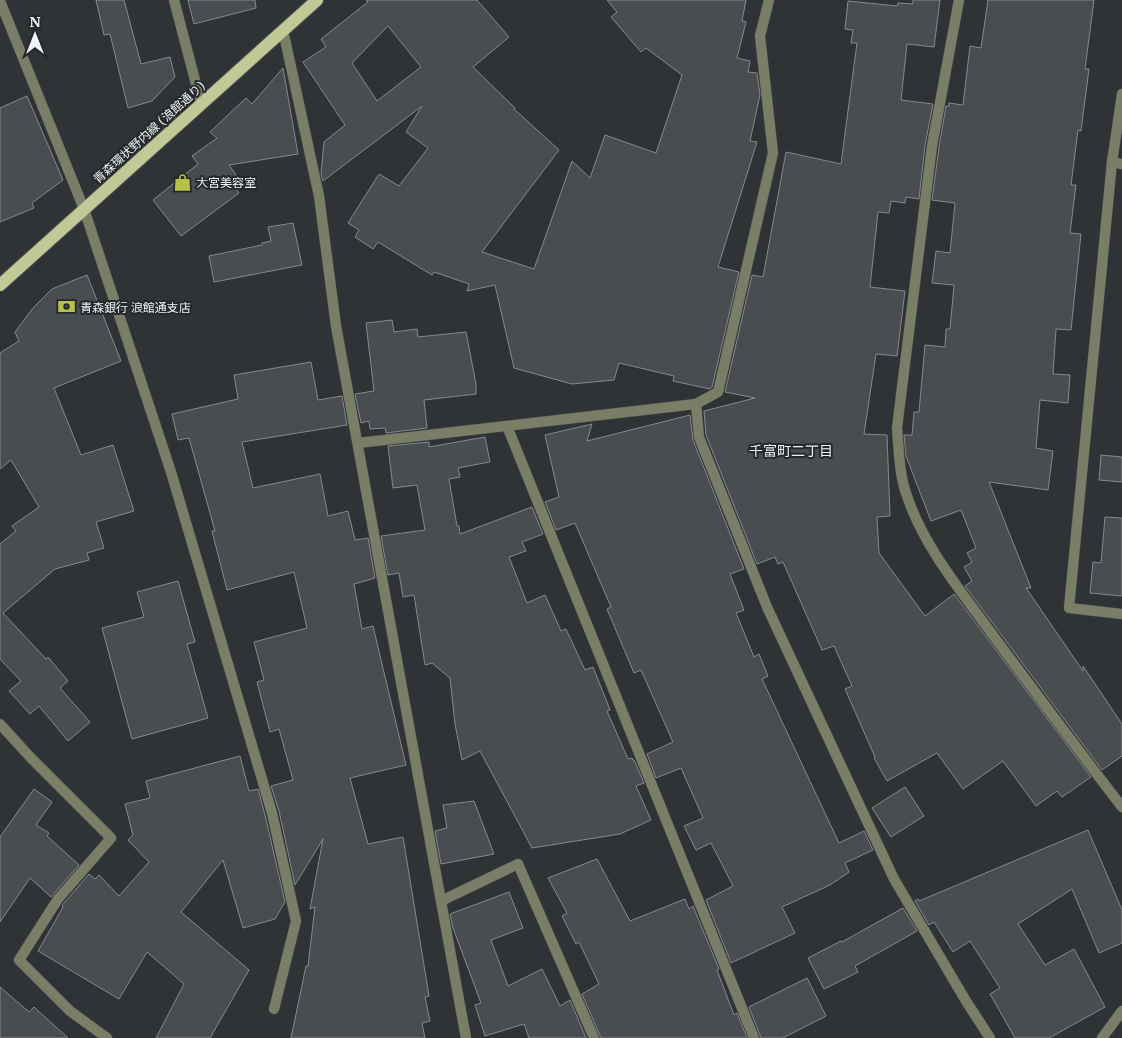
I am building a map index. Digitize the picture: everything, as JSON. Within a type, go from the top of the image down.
[{"type":"main road","name":"青森環状野内線 (浪館通り)","points":[[0,285],[313,1]]},
{"type":"street","points":[[174,0],[201,103]]},
{"type":"street","points":[[358,443],[696,404],[718,392],[773,152],[760,36],[769,0]]},
{"type":"street","points":[[959,0],[932,146],[897,428],[899,458],[906,494],[921,531],[964,595],[1122,808]]},
{"type":"street","points":[[0,1],[84,209],[171,472],[272,813],[296,921],[274,1008]]},
{"type":"street","points":[[282,30],[319,196],[336,326],[466,1038]]},
{"type":"street","points":[[1122,94],[1117,163],[1069,608],[1122,614]]},
{"type":"street","points":[[696,404],[699,437],[775,624],[894,879],[990,1038]]},
{"type":"street","points":[[507,426],[754,1038]]},
{"type":"street","points":[[0,724],[31,758],[111,838],[58,900],[18,960],[70,1011],[107,1038]]},
{"type":"street","points":[[441,901],[518,864],[594,1038]]},
{"type":"street","points":[[1102,1038],[1122,1011]]},
{"type":"building","points":[[96,0],[124,0],[141,64],[170,57],[175,77],[152,101],[128,108],[110,34],[104,35]]},
{"type":"building","points":[[188,0],[255,0],[256,8],[194,24]]},
{"type":"building","points":[[366,0],[477,0],[509,37],[473,67],[514,109],[559,150],[482,252],[534,269],[572,161],[590,178],[605,135],[656,153],[682,75],[646,48],[641,52],[611,17],[617,12],[607,0],[746,0],[742,21],[746,22],[737,58],[750,61],[748,72],[757,73],[760,95],[750,141],[757,142],[718,267],[739,272],[710,389],[673,381],[674,376],[619,363],[614,380],[572,384],[514,368],[495,285],[467,291],[469,284],[434,272],[432,275],[378,242],[373,249],[355,237],[359,230],[348,223],[379,174],[399,186],[428,148],[406,132],[422,106],[323,181],[321,174],[324,142],[345,125],[303,62],[326,47],[321,39],[368,2]],"holes":[[[388,26],[421,67],[377,101],[352,63]]]},
{"type":"building","points":[[913,0],[940,0],[934,47],[907,44],[901,100],[933,104],[925,145],[919,199],[906,197],[905,203],[891,201],[889,213],[878,212],[870,287],[905,291],[897,356],[876,354],[864,434],[887,435],[890,516],[877,517],[879,553],[925,616],[954,594],[1091,777],[1062,797],[1057,791],[1036,806],[1003,761],[963,789],[937,753],[887,781],[874,758],[845,689],[852,686],[834,646],[822,650],[783,562],[778,564],[775,557],[757,564],[706,435],[704,411],[755,398],[725,392],[752,275],[763,277],[786,152],[841,164],[857,43],[851,43],[853,30],[845,29],[848,1],[897,6],[898,3],[913,4]]},
{"type":"building","points":[[988,0],[1094,0],[1085,69],[1089,69],[1081,131],[1078,130],[1071,185],[1076,185],[1070,233],[1081,234],[1071,330],[1056,329],[1053,374],[1070,375],[1068,403],[1040,400],[1036,448],[1053,451],[1048,490],[989,482],[1031,588],[1026,588],[1083,671],[1083,666],[1122,724],[1122,756],[1102,770],[965,586],[972,581],[964,567],[972,562],[967,553],[976,548],[961,510],[931,521],[906,456],[904,435],[912,435],[914,412],[919,412],[925,345],[945,347],[946,329],[950,329],[954,285],[932,283],[936,251],[950,253],[955,203],[932,200],[946,106],[949,106],[949,103],[963,105],[970,46],[981,48]]},
{"type":"building","points":[[283,68],[298,154],[229,165],[239,179],[232,184],[239,193],[181,236],[153,200],[198,164],[192,156],[217,138],[210,132],[246,98],[252,104]]},
{"type":"building","points":[[27,96],[63,180],[32,203],[34,208],[0,222],[0,108]]},
{"type":"building","points":[[293,223],[302,265],[214,282],[209,256],[262,245],[262,243],[271,241],[268,227]]},
{"type":"building","points":[[87,275],[121,361],[54,388],[81,455],[113,445],[134,511],[96,522],[104,548],[87,553],[89,560],[55,569],[3,613],[46,659],[48,657],[68,681],[60,688],[90,722],[68,741],[39,706],[30,714],[9,691],[21,681],[0,659],[0,544],[16,531],[12,526],[39,507],[11,460],[0,469],[0,353],[19,341],[15,332],[33,308],[52,289]]},
{"type":"building","points":[[392,320],[394,332],[417,329],[418,337],[466,332],[476,384],[476,394],[424,400],[427,428],[386,433],[385,428],[370,429],[369,421],[361,423],[355,394],[374,391],[366,323]]},
{"type":"building","points":[[311,362],[318,400],[342,396],[347,425],[242,442],[253,488],[320,474],[328,516],[348,511],[355,540],[368,538],[375,578],[354,584],[362,629],[373,626],[406,765],[350,778],[368,844],[403,837],[429,996],[425,997],[430,1021],[422,1023],[425,1038],[291,1038],[306,966],[308,966],[315,907],[310,909],[323,839],[295,885],[279,811],[271,786],[293,780],[279,729],[270,732],[257,682],[264,680],[254,642],[307,628],[294,572],[227,590],[212,531],[215,531],[189,438],[178,440],[172,414],[238,399],[234,375]]},
{"type":"building","points":[[690,415],[693,440],[744,569],[730,574],[744,610],[736,613],[754,657],[759,654],[768,676],[762,679],[839,843],[864,831],[873,850],[845,863],[849,872],[830,885],[782,907],[795,933],[731,963],[706,900],[733,886],[711,843],[696,850],[684,826],[703,818],[681,768],[656,778],[647,754],[673,742],[641,670],[634,673],[607,609],[611,607],[575,523],[556,530],[545,502],[559,497],[545,435],[592,424],[587,441]]},
{"type":"building","points":[[485,437],[490,462],[458,468],[460,477],[449,479],[457,526],[459,526],[460,534],[532,507],[543,534],[522,542],[526,551],[509,557],[527,603],[545,595],[561,631],[566,629],[585,670],[593,667],[610,710],[607,711],[628,759],[632,758],[634,760],[644,783],[636,786],[651,820],[620,834],[532,848],[480,751],[462,760],[455,724],[450,678],[432,663],[425,665],[414,595],[403,597],[399,573],[388,575],[381,536],[425,530],[417,485],[393,488],[388,446],[429,442],[429,447]]},
{"type":"building","points":[[1101,455],[1122,457],[1122,482],[1099,480]]},
{"type":"building","points":[[1105,517],[1122,518],[1122,596],[1090,593],[1093,562],[1101,563]]},
{"type":"building","points":[[178,581],[195,642],[187,644],[208,718],[132,739],[102,628],[144,617],[137,592]]},
{"type":"building","points":[[240,756],[249,791],[258,789],[285,902],[275,919],[243,928],[223,860],[181,912],[249,970],[210,1038],[156,1038],[184,984],[147,952],[119,999],[38,951],[62,906],[89,874],[95,879],[99,875],[119,896],[149,862],[128,840],[133,835],[125,804],[150,798],[146,781]]},
{"type":"building","points":[[905,787],[924,816],[891,837],[872,808]]},
{"type":"building","points":[[34,789],[52,802],[36,825],[49,833],[47,836],[79,865],[51,897],[30,878],[0,922],[0,837]]},
{"type":"building","points":[[474,801],[494,854],[441,864],[435,831],[447,828],[443,805]]},
{"type":"building","points":[[1088,830],[1122,910],[1122,943],[1099,953],[1072,889],[1018,924],[1045,965],[1074,949],[1105,1007],[1049,1038],[1015,1038],[990,994],[1000,988],[970,941],[953,952],[934,922],[929,925],[915,901],[918,899],[919,901]]},
{"type":"building","points":[[597,859],[630,921],[685,899],[689,909],[693,906],[719,969],[717,970],[734,1015],[737,1013],[747,1038],[601,1038],[582,994],[599,984],[579,942],[576,944],[562,916],[567,913],[548,878]]},
{"type":"building","points":[[509,892],[523,928],[491,940],[508,986],[542,969],[560,1006],[570,1000],[586,1038],[529,1038],[524,1024],[485,1036],[475,1005],[481,1003],[453,928],[450,914]]},
{"type":"building","points":[[903,908],[917,931],[855,966],[858,972],[824,989],[808,958],[842,942]]},
{"type":"building","points":[[807,978],[826,1016],[783,1038],[761,1038],[749,1007]]},
{"type":"building","points":[[0,987],[29,1012],[34,1007],[68,1038],[0,1038]]},
{"type":"place","name":"大宮美容室","points":[[182,182]]},
{"type":"place","name":"青森銀行 浪館通支店","points":[[66,307]]},
{"type":"district","name":"千富町二丁目","points":[[791,451]]}]
